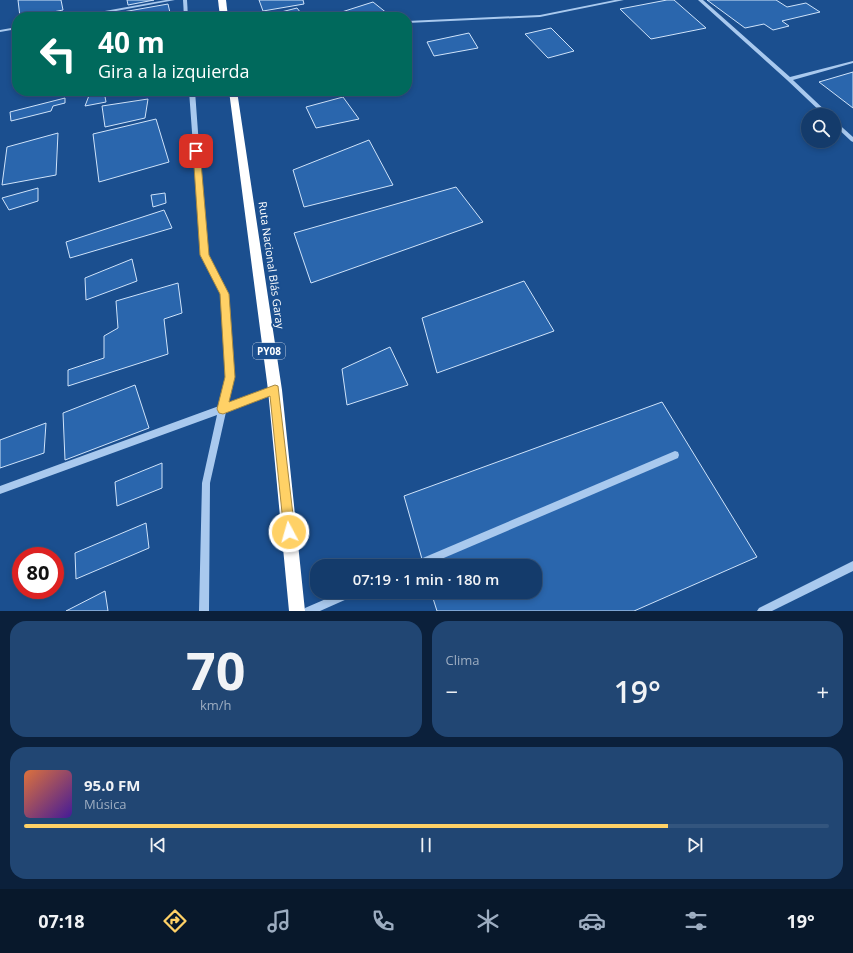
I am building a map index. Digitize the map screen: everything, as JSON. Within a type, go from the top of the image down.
[{"type":"highway","points":[[222,0],[223,12]]},
{"type":"highway","name":"Ruta Nacional Blás Garay","points":[[234,96],[275,390],[298,611]]},
{"type":"street","points":[[105,12],[173,0]]},
{"type":"street","points":[[185,0],[186,12]]},
{"type":"street","points":[[412,22],[540,16],[622,0]]},
{"type":"street","points":[[700,0],[820,108]]},
{"type":"street","points":[[0,31],[12,29]]},
{"type":"street","points":[[789,79],[853,62]]},
{"type":"street","points":[[192,96],[204,255],[224,294],[230,377],[206,483],[204,611]]},
{"type":"street","points":[[841,129],[853,140]]},
{"type":"street","points":[[0,490],[275,390]]},
{"type":"street","points":[[430,559],[675,455]]},
{"type":"street","points":[[762,611],[853,566]]},
{"type":"street","points":[[308,611],[336,599]]},
{"type":"building","points":[[18,0],[61,0],[63,10],[53,12],[19,12]]},
{"type":"building","points":[[127,0],[154,0],[128,5]]},
{"type":"building","points":[[259,0],[303,0],[304,4],[263,11]]},
{"type":"building","points":[[674,0],[706,28],[651,39],[620,9]]},
{"type":"building","points":[[707,0],[776,0],[787,7],[806,3],[820,12],[782,21],[789,26],[773,30],[764,24],[745,28]]},
{"type":"building","points":[[373,2],[386,12],[342,12]]},
{"type":"building","points":[[168,4],[170,12],[123,12]]},
{"type":"building","points":[[297,8],[300,12],[281,12]]},
{"type":"building","points":[[551,28],[574,51],[548,58],[525,34]]},
{"type":"building","points":[[469,33],[478,48],[434,56],[427,42]]},
{"type":"building","points":[[853,72],[853,108],[819,82]]},
{"type":"building","points":[[89,96],[105,96],[106,102],[85,106]]},
{"type":"building","points":[[343,97],[359,119],[316,128],[306,107]]},
{"type":"building","points":[[65,98],[65,103],[53,106],[51,111],[11,121],[10,112]]},
{"type":"building","points":[[148,99],[145,118],[105,127],[102,106]]},
{"type":"building","points":[[156,119],[169,162],[99,182],[93,134]]},
{"type":"building","points":[[58,133],[56,175],[2,185],[7,147]]},
{"type":"building","points":[[369,140],[393,185],[304,207],[293,170]]},
{"type":"building","points":[[456,187],[483,222],[311,283],[294,233]]},
{"type":"building","points":[[38,188],[38,201],[9,210],[2,198]]},
{"type":"building","points":[[165,193],[166,203],[153,207],[151,195]]},
{"type":"building","points":[[164,210],[172,228],[70,258],[66,242]]},
{"type":"building","points":[[132,259],[137,281],[86,300],[85,278]]},
{"type":"building","points":[[524,281],[554,331],[437,373],[422,318]]},
{"type":"building","points":[[178,283],[182,313],[164,319],[168,354],[68,386],[68,370],[104,358],[104,336],[118,328],[116,301]]},
{"type":"building","points":[[390,347],[408,385],[347,405],[342,369]]},
{"type":"building","points":[[135,385],[149,428],[65,460],[63,413]]},
{"type":"building","points":[[662,402],[757,557],[634,611],[437,611],[433,599],[542,599],[542,559],[422,559],[404,496]]},
{"type":"building","points":[[46,423],[44,453],[0,468],[0,440]]},
{"type":"building","points":[[162,463],[162,488],[117,506],[115,482]]},
{"type":"building","points":[[146,523],[149,548],[76,579],[75,553]]},
{"type":"building","points":[[105,591],[108,611],[66,611]]},
{"type":"route","points":[[196,151],[204,255],[224,294],[230,377],[223,409],[275,390],[289,532]]}]
